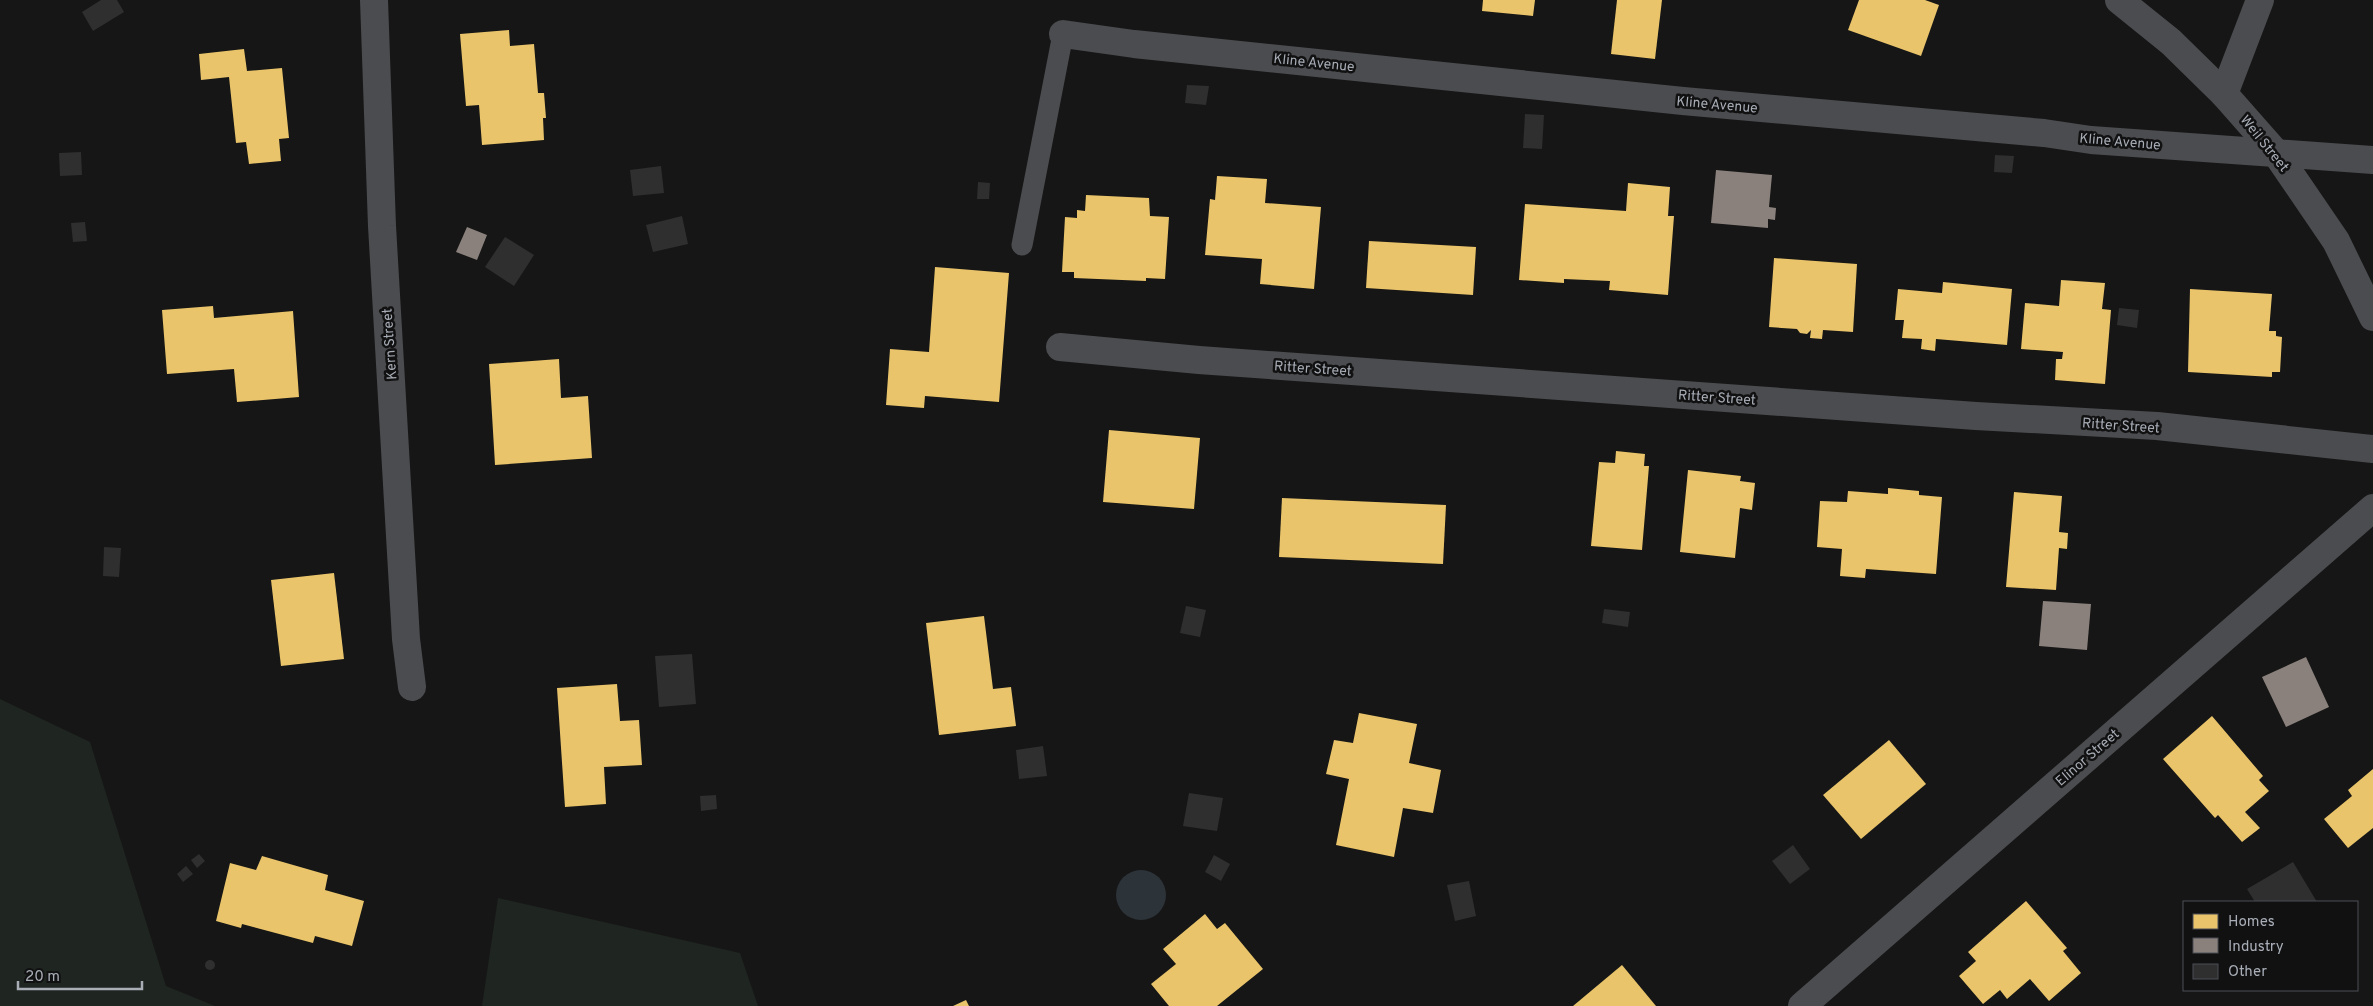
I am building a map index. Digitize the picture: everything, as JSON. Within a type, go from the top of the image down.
[{"type":"street","name":"Kern Street","points":[[374,0],[383,246],[406,639],[412,687]]},
{"type":"street","name":"Weil Street","points":[[2119,0],[2171,42],[2224,94],[2276,153],[2336,241],[2373,316]]},
{"type":"street","points":[[2224,94],[2260,0]]},
{"type":"street","name":"Kline Avenue","points":[[1063,34],[1134,44],[1683,100],[2044,133],[2091,140],[2373,160]]},
{"type":"street","name":"Ritter Street","points":[[1060,347],[1218,361],[1976,416],[2157,426],[2373,450]]},
{"type":"street","name":"Elinor Street","points":[[1802,1006],[2373,508]]},
{"type":"lane","points":[[1022,245],[1063,34]]},
{"type":"shaded area","points":[[0,699],[90,742],[166,986],[215,1006],[0,1006]]},
{"type":"shaded area","points":[[1141,870],[1150,872],[1161,881],[1166,895],[1164,904],[1155,915],[1141,920],[1132,918],[1121,909],[1116,895],[1118,886],[1127,875]]},
{"type":"shaded area","points":[[498,898],[740,953],[758,1006],[482,1006]]},
{"type":"building: Homes","points":[[1483,0],[1535,0],[1533,16],[1482,11]]},
{"type":"building: Homes","points":[[1617,0],[1662,0],[1655,59],[1611,54]]},
{"type":"building: Homes","points":[[1859,0],[1925,0],[1939,5],[1921,56],[1848,30]]},
{"type":"building: Homes","points":[[509,30],[510,46],[534,44],[538,93],[544,93],[546,118],[543,118],[544,140],[482,145],[479,105],[466,106],[460,34]]},
{"type":"building: Homes","points":[[244,49],[247,71],[282,68],[289,138],[279,139],[281,161],[249,164],[246,142],[236,143],[229,77],[201,80],[199,54]]},
{"type":"building: Homes","points":[[1217,176],[1267,179],[1265,203],[1321,207],[1314,289],[1260,284],[1262,259],[1205,255],[1210,199],[1215,200]]},
{"type":"building: Homes","points":[[1628,183],[1670,187],[1668,216],[1674,216],[1668,295],[1609,290],[1610,281],[1564,279],[1564,283],[1519,280],[1525,204],[1626,211]]},
{"type":"building: Homes","points":[[1086,195],[1149,198],[1150,216],[1169,217],[1165,279],[1146,278],[1146,281],[1074,278],[1074,272],[1062,272],[1065,217],[1077,218],[1077,210],[1085,211]]},
{"type":"building: Homes","points":[[1369,241],[1476,247],[1473,295],[1366,288]]},
{"type":"building: Homes","points":[[1774,258],[1857,264],[1853,332],[1823,330],[1822,339],[1810,338],[1811,330],[1807,334],[1800,333],[1797,329],[1769,327]]},
{"type":"building: Homes","points":[[935,267],[1009,273],[999,402],[925,396],[924,408],[886,405],[890,349],[929,352]]},
{"type":"building: Homes","points":[[2061,280],[2105,283],[2102,309],[2111,310],[2105,384],[2055,380],[2056,359],[2062,359],[2063,352],[2021,349],[2025,303],[2059,306]]},
{"type":"building: Homes","points":[[1943,282],[2012,289],[2007,345],[1936,339],[1935,351],[1921,349],[1922,339],[1902,338],[1904,320],[1895,320],[1898,289],[1942,293]]},
{"type":"building: Homes","points":[[2190,289],[2272,294],[2269,331],[2276,331],[2276,336],[2282,337],[2280,372],[2272,372],[2272,377],[2188,372]]},
{"type":"building: Homes","points":[[213,306],[214,318],[293,311],[299,397],[237,402],[234,369],[167,374],[162,310]]},
{"type":"building: Homes","points":[[559,359],[561,398],[588,396],[592,458],[495,465],[489,364]]},
{"type":"building: Homes","points":[[1109,430],[1200,438],[1194,509],[1103,502]]},
{"type":"building: Homes","points":[[1616,451],[1645,454],[1644,466],[1649,466],[1642,550],[1591,546],[1599,462],[1615,463]]},
{"type":"building: Homes","points":[[1688,470],[1741,476],[1740,481],[1755,483],[1752,510],[1740,508],[1735,558],[1680,552]]},
{"type":"building: Homes","points":[[1888,488],[1919,491],[1919,495],[1942,497],[1936,574],[1866,569],[1865,578],[1840,576],[1842,549],[1817,547],[1820,501],[1847,502],[1848,491],[1888,494]]},
{"type":"building: Homes","points":[[2014,492],[2062,496],[2059,532],[2068,533],[2067,549],[2059,548],[2056,590],[2006,587]]},
{"type":"building: Homes","points":[[1282,498],[1446,505],[1443,564],[1279,557]]},
{"type":"building: Homes","points":[[334,573],[344,659],[281,666],[271,580]]},
{"type":"building: Homes","points":[[984,616],[993,689],[1011,687],[1016,726],[939,735],[926,623]]},
{"type":"building: Homes","points":[[617,684],[620,721],[639,720],[642,765],[604,767],[606,804],[565,807],[557,688]]},
{"type":"building: Homes","points":[[1359,713],[1417,724],[1409,763],[1441,770],[1433,813],[1403,808],[1394,857],[1336,845],[1349,779],[1326,774],[1334,740],[1353,743]]},
{"type":"building: Homes","points":[[2212,716],[2263,776],[2259,780],[2269,791],[2245,812],[2260,828],[2242,842],[2218,815],[2215,818],[2163,759]]},
{"type":"building: Homes","points":[[1889,740],[1926,784],[1861,839],[1823,795]]},
{"type":"building: Homes","points":[[2373,769],[2373,828],[2348,848],[2324,819],[2352,796],[2348,790]]},
{"type":"building: Homes","points":[[262,856],[328,875],[325,890],[364,901],[352,946],[315,936],[313,943],[242,924],[241,928],[216,921],[230,863],[256,870]]},
{"type":"building: Homes","points":[[2026,901],[2067,948],[2063,951],[2081,973],[2049,1001],[2030,979],[2007,999],[2000,990],[1983,1004],[1959,976],[1976,961],[1968,952]]},
{"type":"building: Homes","points":[[1205,914],[1217,929],[1225,923],[1263,969],[1217,1006],[1169,1006],[1151,984],[1176,964],[1163,949]]},
{"type":"building: Homes","points":[[1622,965],[1656,1006],[1573,1006]]},
{"type":"building: Homes","points":[[966,1000],[969,1006],[953,1006]]},
{"type":"building: Industry","points":[[1716,170],[1772,175],[1769,207],[1776,208],[1775,220],[1768,219],[1768,228],[1711,223]]},
{"type":"building: Industry","points":[[467,227],[487,235],[477,260],[456,252]]},
{"type":"building: Industry","points":[[2043,601],[2091,604],[2087,650],[2039,646]]},
{"type":"building: Industry","points":[[2306,657],[2329,707],[2286,727],[2262,677]]},
{"type":"building: Other","points":[[101,0],[117,0],[124,12],[93,31],[82,12]]},
{"type":"building: Other","points":[[1187,85],[1209,86],[1206,105],[1185,103]]},
{"type":"building: Other","points":[[1525,114],[1544,115],[1542,149],[1523,148]]},
{"type":"building: Other","points":[[81,152],[82,175],[60,176],[59,153]]},
{"type":"building: Other","points":[[1995,155],[2014,156],[2012,173],[1994,172]]},
{"type":"building: Other","points":[[661,166],[664,193],[633,196],[630,170]]},
{"type":"building: Other","points":[[978,182],[990,183],[989,199],[977,199]]},
{"type":"building: Other","points":[[682,216],[688,244],[653,252],[646,225]]},
{"type":"building: Other","points":[[85,222],[87,241],[73,242],[71,223]]},
{"type":"building: Other","points":[[505,237],[534,255],[514,286],[485,267]]},
{"type":"building: Other","points":[[2119,308],[2139,310],[2137,328],[2117,325]]},
{"type":"building: Other","points":[[104,547],[121,548],[119,577],[103,576]]},
{"type":"building: Other","points":[[1186,606],[1206,610],[1200,637],[1180,633]]},
{"type":"building: Other","points":[[1604,609],[1630,612],[1628,627],[1602,623]]},
{"type":"building: Other","points":[[692,654],[696,704],[659,707],[655,656]]},
{"type":"building: Other","points":[[1043,746],[1047,776],[1019,779],[1016,750]]},
{"type":"building: Other","points":[[1189,793],[1223,798],[1217,831],[1183,826]]},
{"type":"building: Other","points":[[716,795],[717,809],[701,811],[700,796]]},
{"type":"building: Other","points":[[1793,845],[1810,869],[1790,884],[1772,861]]},
{"type":"building: Other","points":[[199,854],[205,861],[197,868],[191,860]]},
{"type":"building: Other","points":[[1214,855],[1230,864],[1221,881],[1205,872]]},
{"type":"building: Other","points":[[2293,862],[2316,901],[2254,901],[2247,889]]},
{"type":"building: Other","points":[[186,866],[193,874],[183,882],[177,874]]},
{"type":"building: Other","points":[[1469,881],[1476,916],[1455,921],[1447,885]]},
{"type":"building: Other","points":[[208,960],[212,960],[215,965],[214,969],[208,970],[205,967],[205,963]]}]
